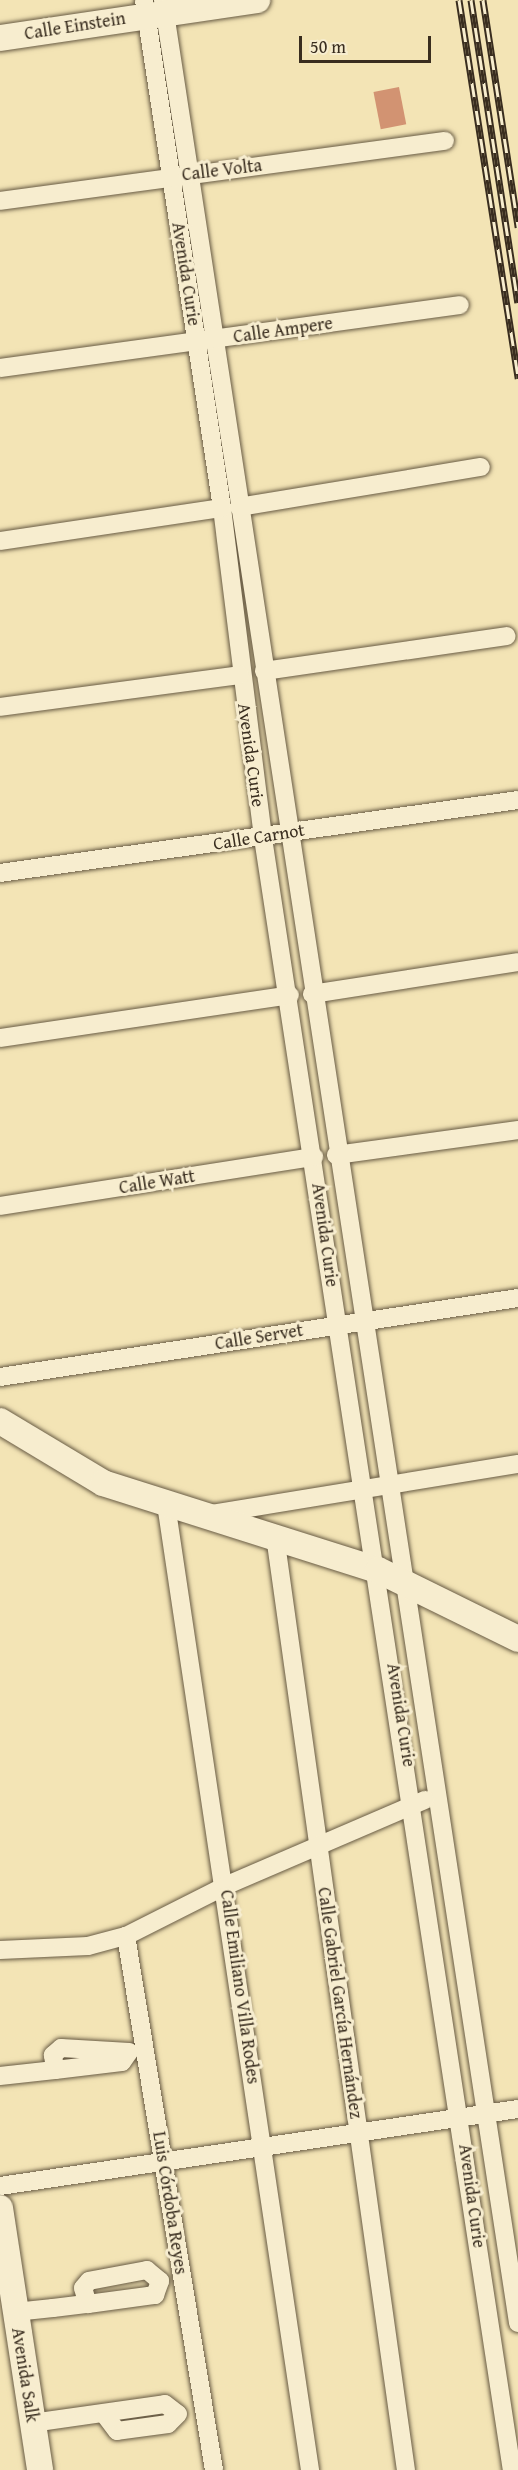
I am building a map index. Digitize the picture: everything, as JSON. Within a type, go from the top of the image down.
[{"type":"main road","name":"Calle Einstein","points":[[0,38],[155,7],[257,0]]},
{"type":"main road","points":[[0,1421],[103,1483],[166,1504],[212,1514],[378,1570],[406,1586],[514,1634]]},
{"type":"main road","name":"Avenida Salk","points":[[0,2208],[40,2470]]},
{"type":"street","name":"Avenida Curie","points":[[155,7],[189,174],[205,341]]},
{"type":"street","name":"Avenida Curie","points":[[155,7],[171,176],[205,341],[231,507],[264,671],[361,1319],[406,1586],[489,2114],[518,2323]]},
{"type":"street","name":"Calle Volta","points":[[0,201],[171,176],[445,141]]},
{"type":"street","name":"Calle Ampere","points":[[0,368],[460,305]]},
{"type":"street","points":[[0,541],[481,467]]},
{"type":"street","name":"Avenida Curie","points":[[231,507],[240,675],[263,838],[290,995],[338,1324],[414,1803],[512,2470]]},
{"type":"street","points":[[264,671],[506,636]]},
{"type":"street","points":[[0,706],[240,675]]},
{"type":"street","name":"Calle Carnot","points":[[0,873],[263,838],[518,800]]},
{"type":"street","points":[[312,994],[518,962]]},
{"type":"street","points":[[0,1038],[290,995]]},
{"type":"street","points":[[336,1155],[518,1130]]},
{"type":"street","name":"Calle Watt","points":[[0,1206],[314,1157]]},
{"type":"street","name":"Calle Servet","points":[[0,1377],[361,1319],[518,1298]]},
{"type":"street","points":[[212,1514],[365,1485],[518,1464]]},
{"type":"street","name":"Calle Emiliano Villa Rodes","points":[[166,1504],[225,1886],[310,2470]]},
{"type":"street","name":"Calle Gabriel García Hernández","points":[[275,1536],[406,2470]]},
{"type":"street","points":[[0,1950],[88,1946],[126,1936],[225,1886],[414,1803],[438,1797]]},
{"type":"street","name":"Luis Córdoba Reyes","points":[[126,1936],[214,2470]]},
{"type":"street","points":[[0,2076],[56,2070]]},
{"type":"street","points":[[0,2186],[358,2130],[461,2121],[518,2109]]},
{"type":"street","points":[[15,2312],[88,2304]]},
{"type":"street","points":[[32,2423],[104,2414]]},
{"type":"building","points":[[399,87],[406,124],[381,129],[373,92]]},
{"type":"railway","points":[[459,0],[518,378]]},
{"type":"railway","points":[[471,0],[518,302]]},
{"type":"railway","points":[[483,0],[518,227]]}]
